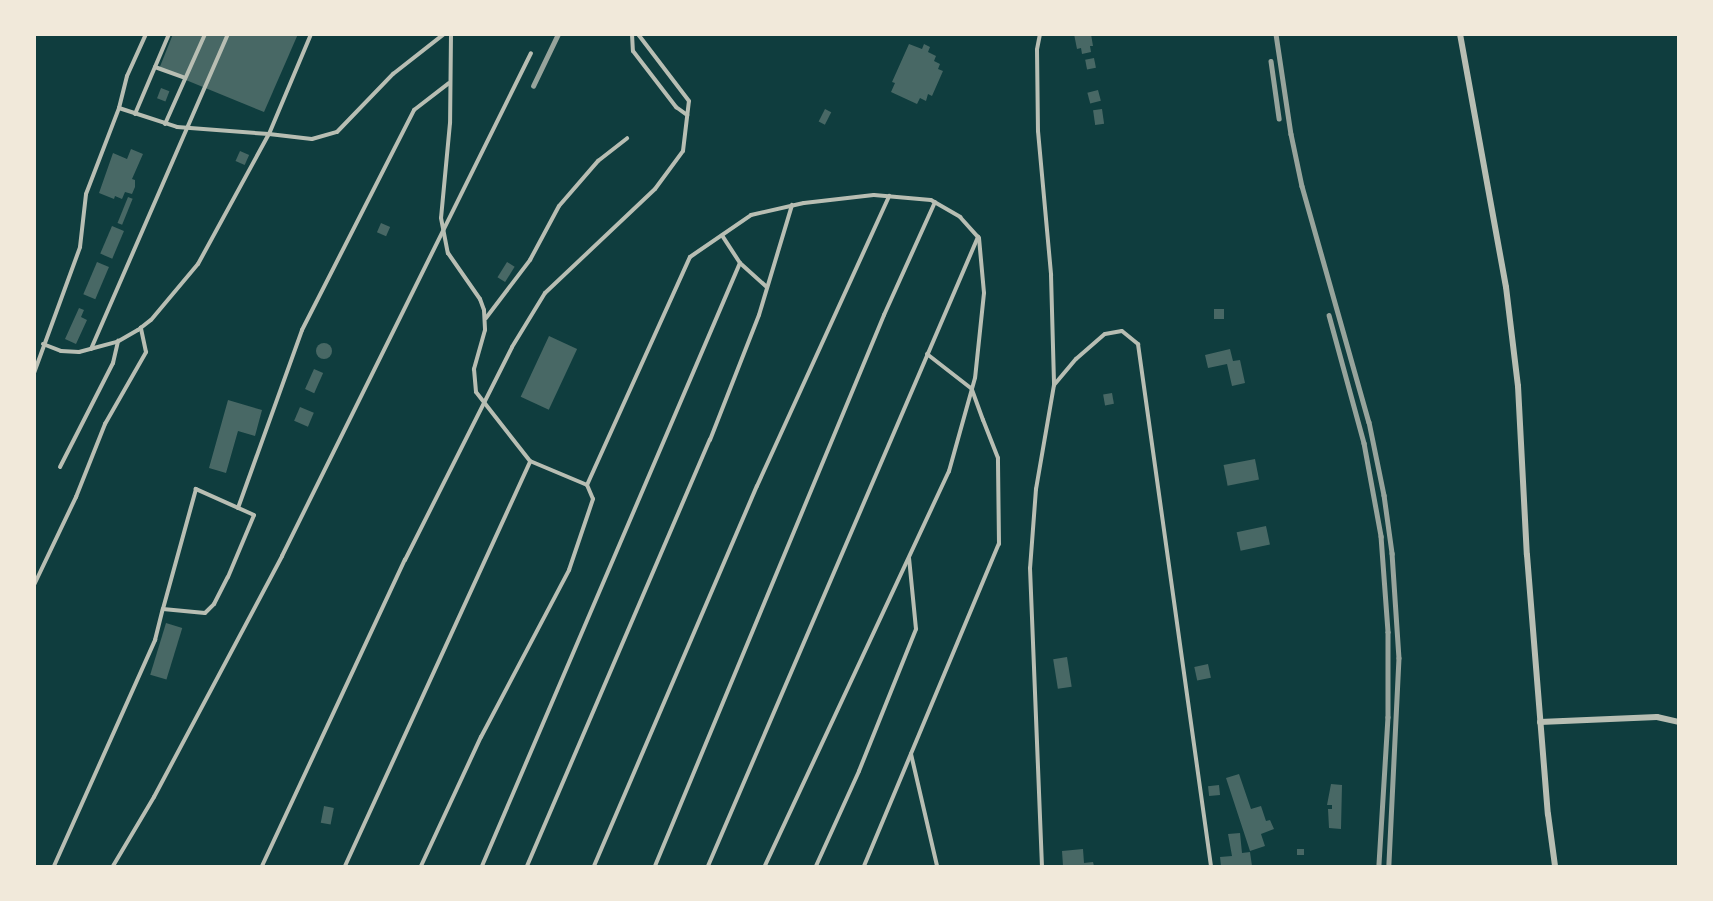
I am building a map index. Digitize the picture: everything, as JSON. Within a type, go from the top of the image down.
[{"type":"street","points":[[1460,34],[1506,287],[1517,375],[1540,722],[1555,867]]},
{"type":"street","points":[[1540,722],[1657,717],[1678,722]]},
{"type":"lane","points":[[34,373],[80,247],[86,194],[118,108],[127,76],[146,34]]},
{"type":"lane","points":[[135,114],[169,34]]},
{"type":"lane","points":[[165,124],[205,34]]},
{"type":"lane","points":[[91,349],[228,34]]},
{"type":"lane","points":[[43,345],[61,351],[79,352],[118,341],[151,320],[198,264],[269,134],[311,34]]},
{"type":"lane","points":[[118,108],[165,124],[312,139],[337,132],[393,74],[444,34]]},
{"type":"lane","points":[[421,867],[482,737],[569,570],[593,499],[587,485],[530,461],[476,392],[473,381],[485,318],[480,299],[448,253],[441,218],[450,123],[452,34]]},
{"type":"lane","points":[[632,34],[633,51],[676,107],[687,115]]},
{"type":"lane","points":[[262,867],[405,560],[512,347],[545,293],[655,189],[683,151],[689,101],[638,34]]},
{"type":"lane","points":[[1040,34],[1037,50],[1038,131],[1050,275],[1053,385],[1036,489],[1030,568],[1042,867]]},
{"type":"lane","points":[[113,867],[170,768],[282,556],[531,53]]},
{"type":"lane","points":[[155,67],[185,78]]},
{"type":"lane","points":[[238,508],[302,330],[414,110],[450,83]]},
{"type":"lane","points":[[485,318],[530,260],[559,206],[598,161],[627,138]]},
{"type":"lane","points":[[587,485],[690,257],[751,215],[792,205],[874,195],[889,196],[935,202],[960,217],[978,237],[984,293],[972,389],[949,471],[765,867]]},
{"type":"lane","points":[[594,867],[757,486],[889,196]]},
{"type":"lane","points":[[655,867],[880,326],[935,202]]},
{"type":"lane","points":[[526,867],[710,440],[767,287],[792,205]]},
{"type":"lane","points":[[722,235],[740,263],[767,287]]},
{"type":"lane","points":[[708,867],[978,237]]},
{"type":"lane","points":[[482,867],[740,263]]},
{"type":"lane","points":[[34,585],[76,497],[105,423],[146,352],[141,328]]},
{"type":"lane","points":[[1053,385],[1076,359],[1105,334],[1122,331],[1138,344],[1211,867]]},
{"type":"lane","points":[[60,466],[113,363],[118,341]]},
{"type":"lane","points":[[864,867],[999,544],[998,458],[972,389],[927,354]]},
{"type":"lane","points":[[345,867],[530,461]]},
{"type":"lane","points":[[54,867],[155,640],[163,609],[196,489],[254,515],[214,604],[205,613],[163,609]]},
{"type":"lane","points":[[816,867],[859,771],[916,629],[909,557]]},
{"type":"lane","points":[[911,754],[937,867]]},
{"type":"building","points":[[173,34],[298,34],[264,112],[159,69]]},
{"type":"building","points":[[1074,34],[1091,34],[1093,46],[1090,46],[1091,52],[1082,54],[1081,48],[1077,49]]},
{"type":"building","points":[[909,44],[922,49],[924,44],[930,47],[928,52],[936,56],[934,61],[940,64],[938,69],[943,71],[932,96],[928,94],[926,101],[920,98],[917,104],[891,92],[895,83],[892,82]]},
{"type":"building","points":[[1094,58],[1096,68],[1087,70],[1085,60]]},
{"type":"building","points":[[161,88],[169,91],[165,101],[157,98]]},
{"type":"building","points":[[1098,90],[1101,101],[1090,103],[1087,93]]},
{"type":"building","points":[[825,109],[831,112],[825,125],[819,121]]},
{"type":"building","points":[[1102,109],[1104,124],[1095,125],[1093,110]]},
{"type":"building","points":[[131,149],[143,154],[132,179],[135,180],[135,187],[132,194],[125,192],[122,199],[115,196],[114,199],[99,193],[113,153],[127,159]]},
{"type":"building","points":[[240,151],[249,155],[245,165],[236,161]]},
{"type":"building","points":[[128,197],[133,199],[122,225],[118,223]]},
{"type":"building","points":[[381,223],[390,227],[386,236],[377,232]]},
{"type":"building","points":[[112,226],[124,231],[112,259],[100,254]]},
{"type":"building","points":[[97,262],[109,267],[95,299],[83,294]]},
{"type":"building","points":[[507,262],[515,267],[505,282],[497,277]]},
{"type":"building","points":[[79,308],[84,310],[81,317],[87,320],[76,344],[65,339]]},
{"type":"building","points":[[1214,309],[1224,309],[1224,319],[1214,319]]},
{"type":"building","points":[[549,336],[577,349],[549,410],[521,397]]},
{"type":"building","points":[[324,343],[330,345],[332,351],[330,357],[324,359],[318,357],[316,351],[318,345]]},
{"type":"building","points":[[1230,349],[1233,361],[1240,360],[1245,383],[1232,386],[1227,364],[1208,368],[1205,355]]},
{"type":"building","points":[[314,369],[323,373],[314,393],[305,389]]},
{"type":"building","points":[[1112,393],[1114,404],[1105,405],[1103,395]]},
{"type":"building","points":[[228,400],[262,410],[255,436],[238,431],[226,473],[209,468]]},
{"type":"building","points":[[300,407],[314,413],[308,427],[294,421]]},
{"type":"building","points":[[1255,459],[1259,480],[1228,486],[1224,465]]},
{"type":"building","points":[[1266,526],[1270,545],[1241,551],[1237,532]]},
{"type":"building","points":[[166,623],[182,628],[166,680],[150,675]]},
{"type":"building","points":[[1067,657],[1072,687],[1058,689],[1053,659]]},
{"type":"building","points":[[1208,664],[1211,678],[1197,681],[1194,667]]},
{"type":"building","points":[[1239,774],[1251,809],[1261,806],[1266,821],[1270,820],[1274,829],[1261,834],[1265,846],[1250,851],[1226,778]]},
{"type":"building","points":[[1331,784],[1342,785],[1341,829],[1329,828],[1328,809],[1332,809],[1332,805],[1327,805]]},
{"type":"building","points":[[1219,785],[1220,795],[1209,796],[1208,786]]},
{"type":"building","points":[[324,806],[334,808],[331,825],[321,823]]},
{"type":"building","points":[[1240,833],[1242,853],[1250,852],[1252,866],[1221,866],[1220,857],[1232,856],[1228,834]]},
{"type":"building","points":[[1083,849],[1084,863],[1093,862],[1094,866],[1063,866],[1062,851]]},
{"type":"building","points":[[1297,849],[1304,849],[1304,855],[1297,855]]},
{"type":"railway","points":[[533,86],[558,34]]},
{"type":"railway","points":[[1276,34],[1291,134],[1302,186],[1369,422],[1384,495],[1392,553],[1399,658],[1389,866]]},
{"type":"railway","points":[[1271,61],[1279,118]]},
{"type":"railway","points":[[1329,315],[1364,443],[1381,536],[1388,632],[1388,717],[1379,866]]}]
